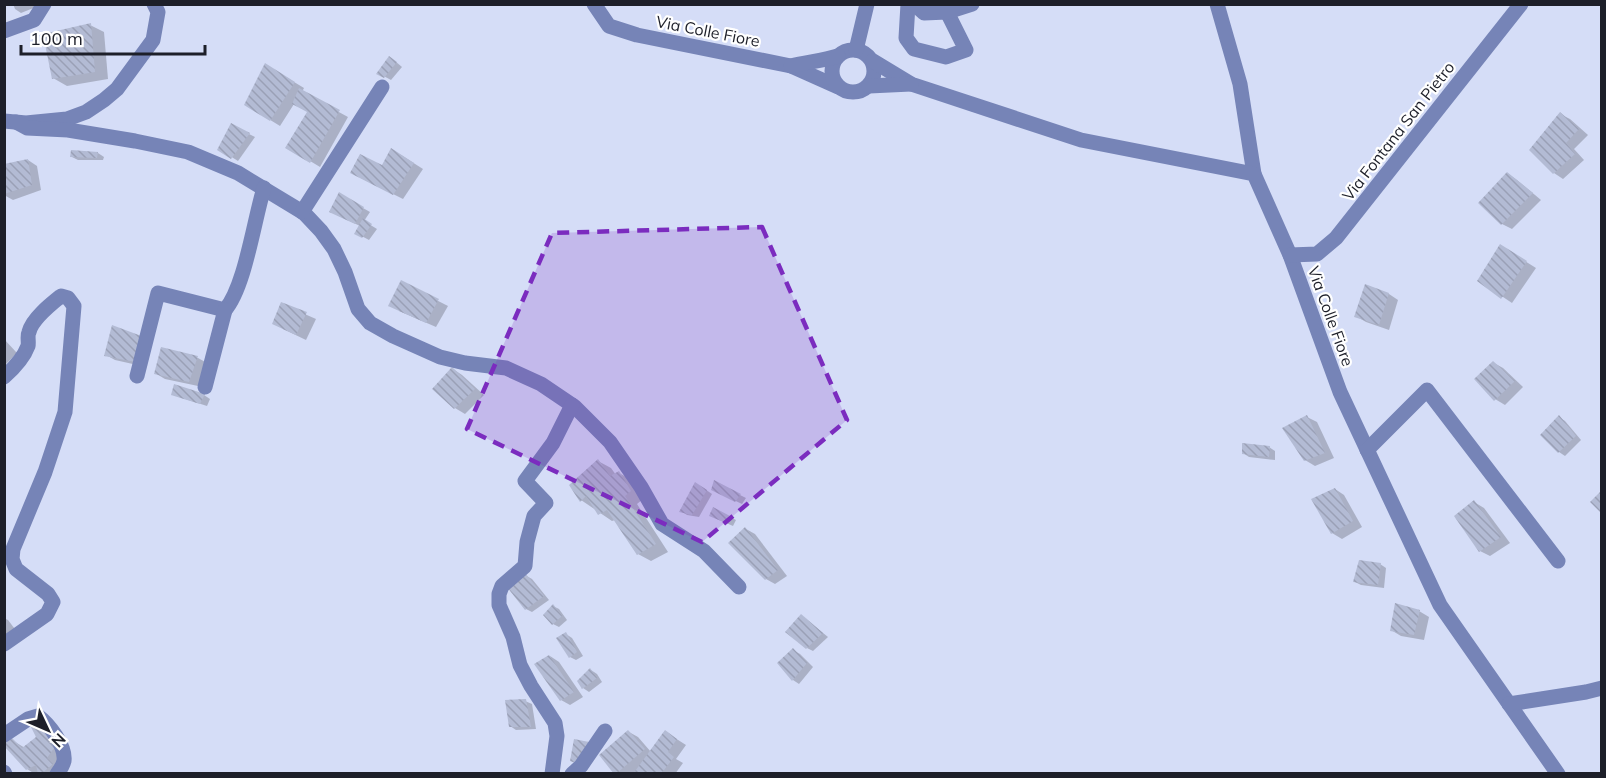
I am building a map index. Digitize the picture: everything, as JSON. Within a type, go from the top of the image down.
[{"type":"street","points":[[4,31],[34,20],[44,4]]},
{"type":"street","points":[[10,122],[26,123],[67,119],[86,112],[104,100],[117,89],[153,40],[158,12],[154,4]]},
{"type":"street","name":"Via Colle Fiore","points":[[594,4],[609,26],[637,35],[791,66],[838,87]]},
{"type":"street","points":[[856,50],[867,4]]},
{"type":"street","points":[[908,4],[906,38],[914,49],[946,57],[966,50],[947,12]]},
{"type":"street","points":[[914,4],[924,14],[947,12],[972,4]]},
{"type":"street","name":"Via Colle Fiore","points":[[1217,4],[1240,84],[1254,174],[1290,255],[1340,392],[1440,605],[1558,774]]},
{"type":"street","name":"Via Fontana San Pietro","points":[[1290,255],[1317,254],[1336,238],[1521,4]]},
{"type":"street","points":[[873,61],[875,74],[869,86],[863,90],[852,93],[844,91],[834,82],[832,69],[838,56],[847,51],[856,50],[910,84],[1081,140],[1254,174]]},
{"type":"street","name":"Via Colle Fiore","points":[[791,66],[824,61],[838,56]]},
{"type":"street","points":[[869,86],[910,84]]},
{"type":"street","points":[[302,212],[382,87]]},
{"type":"street","points":[[10,122],[27,128],[68,130],[188,152],[238,173],[302,212],[321,231],[334,249],[358,309],[370,323],[440,357],[465,363],[506,368],[541,384],[572,405],[610,442],[641,487],[662,524],[705,551],[739,587]]},
{"type":"street","points":[[205,387],[225,310],[232,302],[242,274],[264,188]]},
{"type":"street","points":[[137,376],[158,293],[225,310]]},
{"type":"street","points":[[4,377],[20,359],[28,345],[29,331],[35,321],[49,305],[61,296],[69,298],[74,306],[65,412],[45,472],[13,549],[12,559],[16,569],[48,594],[53,602],[47,614],[4,644]]},
{"type":"street","points":[[1367,450],[1427,390],[1558,561]]},
{"type":"street","points":[[552,774],[555,723],[520,665],[513,638],[499,605],[499,594],[502,586],[525,566],[527,542],[534,516],[546,503],[525,481],[553,443],[572,405]]},
{"type":"street","points":[[1513,709],[1602,688]]},
{"type":"street","points":[[1513,709],[1602,697]]},
{"type":"street","points":[[4,735],[28,719],[38,716],[47,723],[61,746],[64,759],[57,774]]},
{"type":"street","points":[[572,774],[581,766],[605,731]]},
{"type":"highlighted area","points":[[762,227],[847,420],[702,542],[467,429],[552,233]]},
{"type":"building","points":[[91,23],[95,72],[52,79],[43,34]]},
{"type":"building","points":[[389,56],[397,62],[384,78],[376,74]]},
{"type":"building","points":[[265,63],[295,82],[270,121],[244,105]]},
{"type":"building","points":[[299,88],[340,110],[310,163],[285,148],[307,112],[292,104]]},
{"type":"building","points":[[1560,112],[1579,129],[1566,143],[1575,154],[1553,174],[1529,150]]},
{"type":"building","points":[[231,123],[250,133],[231,159],[217,150]]},
{"type":"building","points":[[391,148],[414,163],[393,195],[350,173],[360,154],[382,165]]},
{"type":"building","points":[[71,150],[98,152],[97,158],[70,157]]},
{"type":"building","points":[[28,159],[32,185],[4,194],[4,164]]},
{"type":"building","points":[[1507,172],[1533,193],[1501,225],[1478,203]]},
{"type":"building","points":[[339,192],[364,207],[355,224],[329,212]]},
{"type":"building","points":[[363,218],[372,224],[362,238],[354,234]]},
{"type":"building","points":[[1500,244],[1527,261],[1501,299],[1477,281]]},
{"type":"building","points":[[401,280],[439,299],[426,323],[388,306]]},
{"type":"building","points":[[1365,284],[1389,293],[1379,325],[1354,317]]},
{"type":"building","points":[[281,302],[307,312],[296,335],[272,324]]},
{"type":"building","points":[[112,325],[144,337],[136,362],[104,356]]},
{"type":"building","points":[[161,347],[198,356],[189,382],[154,374]]},
{"type":"building","points":[[1493,361],[1515,381],[1494,401],[1474,379]]},
{"type":"building","points":[[452,367],[475,389],[454,409],[432,389]]},
{"type":"building","points":[[174,384],[205,394],[200,404],[171,395]]},
{"type":"building","points":[[1307,415],[1325,453],[1304,461],[1282,428]]},
{"type":"building","points":[[1559,415],[1576,436],[1558,453],[1540,435]]},
{"type":"building","points":[[1242,443],[1270,446],[1269,457],[1242,454]]},
{"type":"building","points":[[598,459],[610,476],[619,471],[631,491],[625,496],[656,544],[637,555],[607,510],[598,515],[586,496],[580,502],[569,485]]},
{"type":"building","points":[[714,480],[741,494],[735,502],[711,490]]},
{"type":"building","points":[[695,482],[707,490],[692,515],[679,512]]},
{"type":"building","points":[[1335,488],[1353,521],[1331,534],[1311,499]]},
{"type":"building","points":[[1602,490],[1602,514],[1590,502]]},
{"type":"building","points":[[1474,500],[1501,537],[1479,552],[1454,516]]},
{"type":"building","points":[[713,507],[730,516],[726,523],[709,516]]},
{"type":"building","points":[[745,527],[778,570],[765,580],[728,543]]},
{"type":"building","points":[[1359,560],[1381,563],[1378,585],[1353,582]]},
{"type":"building","points":[[525,573],[544,596],[525,610],[507,587]]},
{"type":"building","points":[[1395,603],[1420,610],[1414,635],[1390,631]]},
{"type":"building","points":[[553,604],[562,616],[552,625],[543,615]]},
{"type":"building","points":[[801,614],[823,633],[806,649],[785,632]]},
{"type":"building","points":[[566,632],[577,652],[569,658],[556,638]]},
{"type":"building","points":[[793,648],[807,663],[792,681],[777,663]]},
{"type":"building","points":[[549,655],[574,692],[560,701],[534,664]]},
{"type":"building","points":[[590,668],[597,678],[582,689],[577,681]]},
{"type":"building","points":[[526,699],[531,727],[509,727],[505,700]]},
{"type":"building","points":[[39,720],[54,748],[47,758],[53,764],[41,774],[38,774],[36,765],[26,770],[4,746],[4,743],[12,738],[22,748],[36,737],[30,725]]},
{"type":"building","points":[[628,730],[645,749],[614,774],[599,755]]},
{"type":"building","points":[[665,730],[677,739],[668,752],[674,757],[661,774],[633,774]]},
{"type":"building","points":[[574,739],[589,742],[578,764],[570,761]]}]
